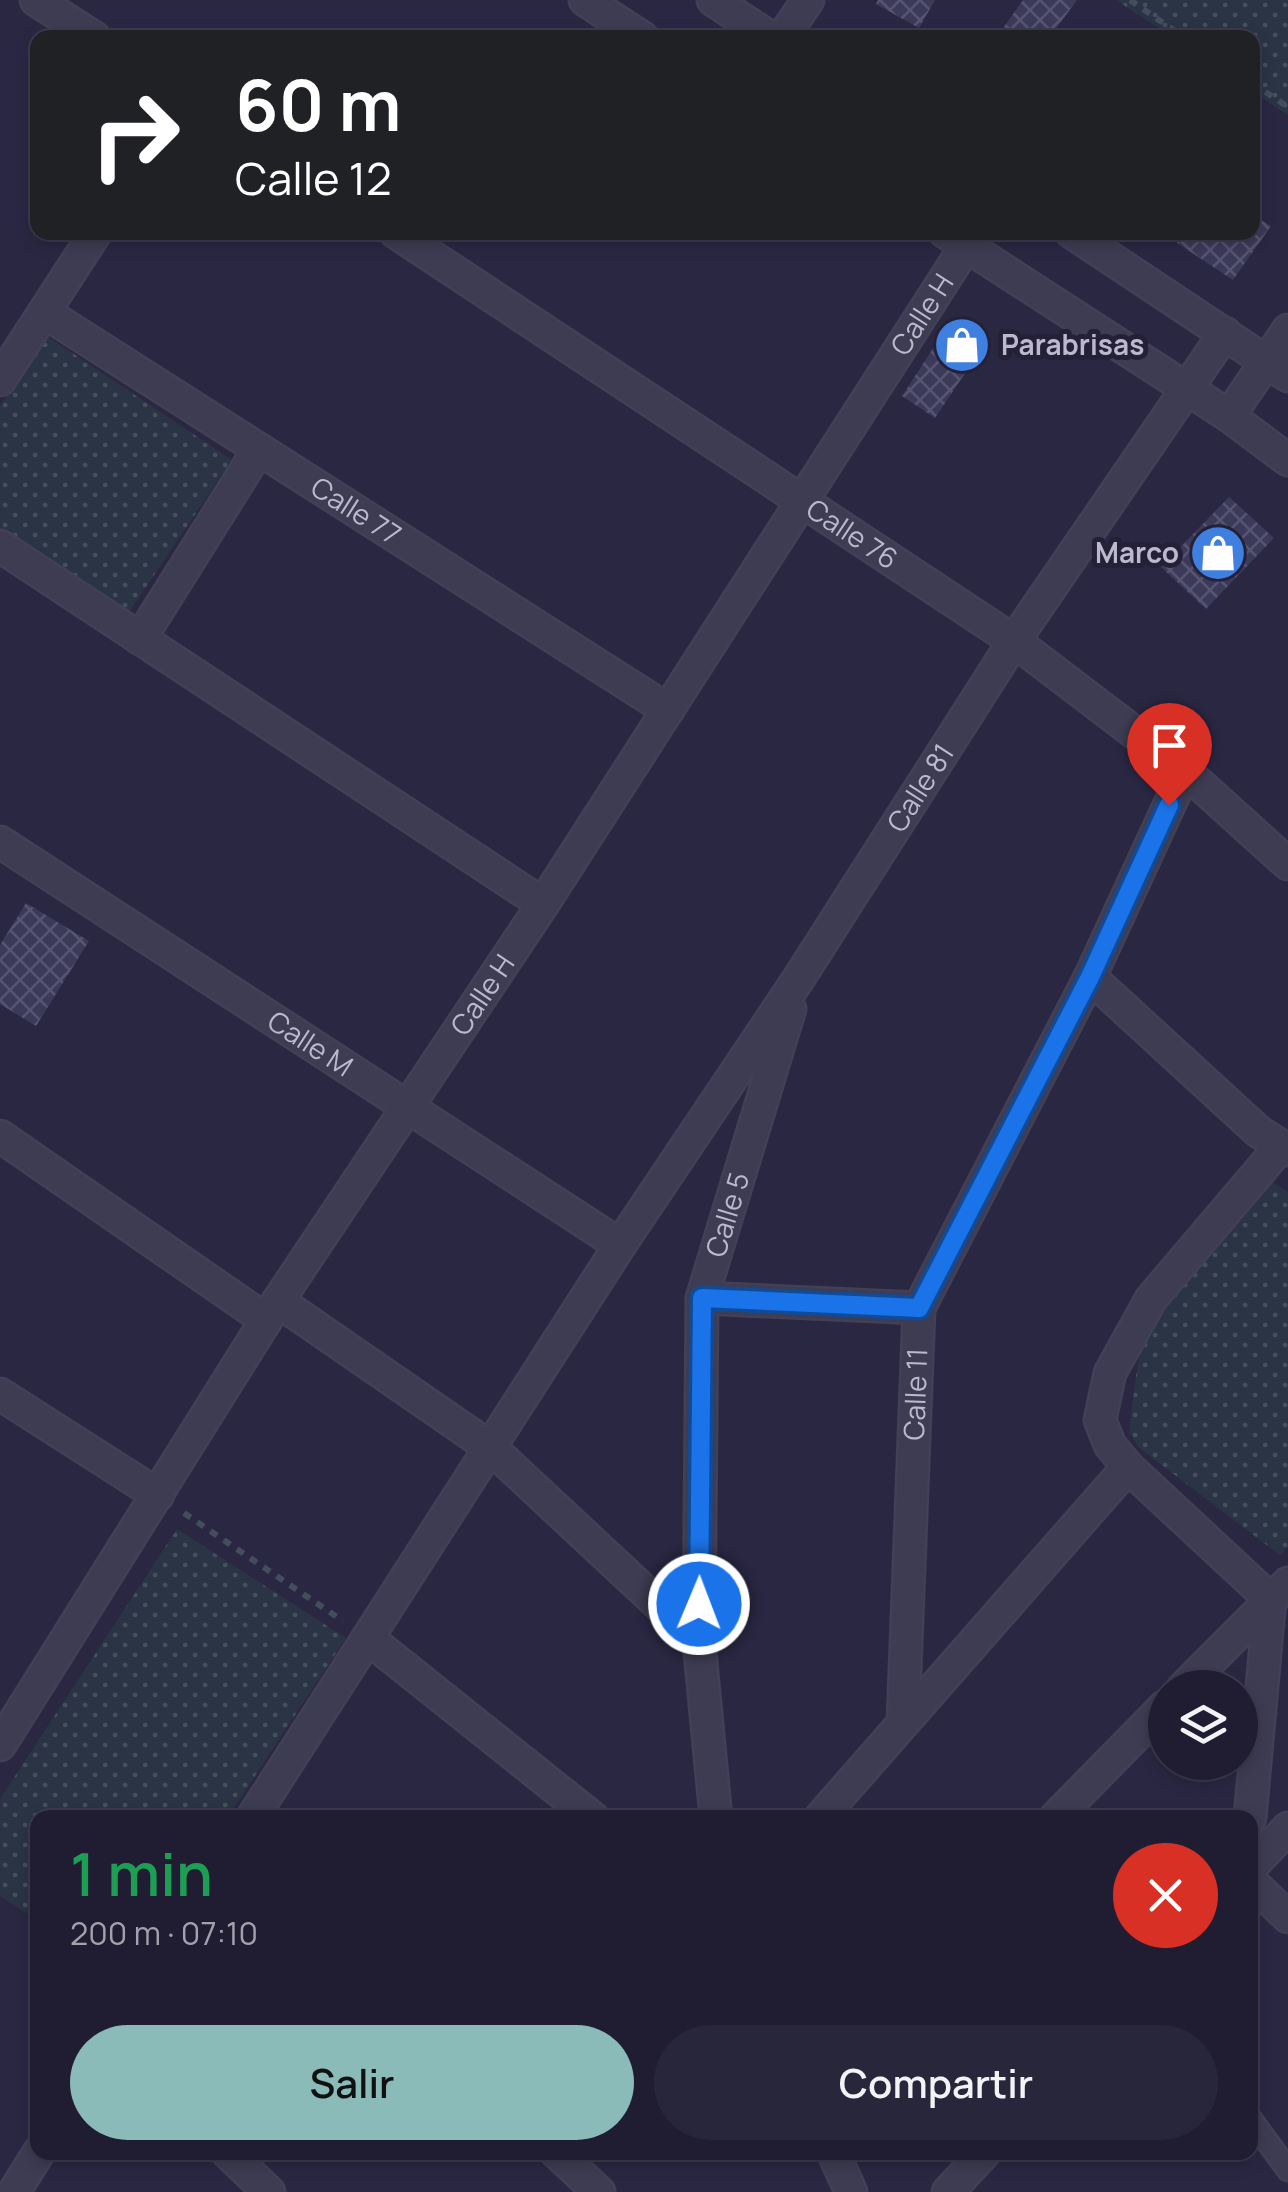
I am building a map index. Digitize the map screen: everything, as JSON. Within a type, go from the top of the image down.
[{"type":"street","points":[[36,0],[83,30]]},
{"type":"street","points":[[586,0],[632,30]]},
{"type":"street","points":[[714,0],[759,30]]},
{"type":"street","points":[[787,30],[808,0]]},
{"type":"street","points":[[0,380],[91,240]]},
{"type":"street","name":"Calle 76","points":[[407,240],[1014,641],[1185,771],[1288,864]]},
{"type":"street","name":"Calle H","points":[[0,1745],[11,1706],[158,1496],[272,1310],[410,1108],[668,710],[954,240]]},
{"type":"street","points":[[957,240],[1230,416],[1288,460]]},
{"type":"street","points":[[1083,240],[1277,367]]},
{"type":"street","name":"Calle 77","points":[[44,312],[668,710]]},
{"type":"street","points":[[1230,416],[1277,367],[1288,330]]},
{"type":"street","name":"Calle 81","points":[[257,1810],[1014,641],[1225,332]]},
{"type":"street","points":[[140,638],[259,450]]},
{"type":"street","points":[[0,546],[543,904]]},
{"type":"street","name":"Calle 11","points":[[903,1722],[919,1308],[1090,977],[1185,771]]},
{"type":"street","name":"Calle M","points":[[0,842],[620,1245]]},
{"type":"street","points":[[1090,977],[1259,1132],[1284,1148],[1151,1300],[1110,1373],[1100,1420],[1110,1445],[1128,1467],[1279,1591]]},
{"type":"street","name":"Calle 5","points":[[715,1810],[699,1642],[702,1298],[799,978]]},
{"type":"street","points":[[0,1136],[491,1448],[699,1642]]},
{"type":"street","points":[[702,1298],[919,1308]]},
{"type":"street","points":[[0,1394],[158,1496]]},
{"type":"street","points":[[827,1810],[1128,1467]]},
{"type":"street","points":[[1202,1670],[1279,1591]]},
{"type":"street","points":[[1251,1810],[1279,1591]]},
{"type":"street","points":[[368,1639],[583,1810]]},
{"type":"street","points":[[1063,1810],[1148,1723]]},
{"type":"street","points":[[1258,1860],[1288,1828]]},
{"type":"street","points":[[1258,1888],[1288,1917]]},
{"type":"street","points":[[14,2192],[34,2160]]},
{"type":"street","points":[[235,2160],[269,2192]]},
{"type":"street","points":[[564,2160],[598,2192]]},
{"type":"street","points":[[837,2160],[851,2192]]},
{"type":"street","points":[[948,2192],[978,2160]]},
{"type":"lane","points":[[1258,2129],[1288,2170]]},
{"type":"path","points":[[1130,0],[1173,30]]},
{"type":"path","points":[[1260,88],[1288,106]]},
{"type":"path","points":[[158,1496],[368,1639]]},
{"type":"shaded area","points":[[1116,0],[1288,0],[1288,115],[1260,97],[1260,30],[1161,30]]},
{"type":"shaded area","points":[[47,336],[232,460],[125,618],[0,535],[0,406]]},
{"type":"shaded area","points":[[1255,1171],[1288,1192],[1288,1546],[1281,1556],[1138,1447],[1129,1431],[1141,1337]]},
{"type":"shaded area","points":[[177,1529],[346,1638],[233,1810],[30,1810],[30,1915],[0,1896],[0,1799]]},
{"type":"building","points":[[878,0],[935,0],[919,28],[876,4]]},
{"type":"building","points":[[1023,0],[1077,0],[1055,30],[1002,30]]},
{"type":"building","points":[[1260,219],[1271,226],[1233,280],[1177,243],[1260,240]]},
{"type":"building","points":[[957,319],[966,320],[990,336],[935,418],[902,396],[947,327]]},
{"type":"building","name":"Marco","points":[[1229,497],[1274,538],[1206,609],[1161,567]]},
{"type":"building","points":[[26,903],[89,941],[36,1026],[0,1004],[0,945]]},
{"type":"place","name":"Parabrisas","points":[[962,345]]},
{"type":"place","name":"Marco","points":[[1218,553]]},
{"type":"route","points":[[699,1604],[702,1298],[919,1308],[1090,977],[1169,805]]}]
